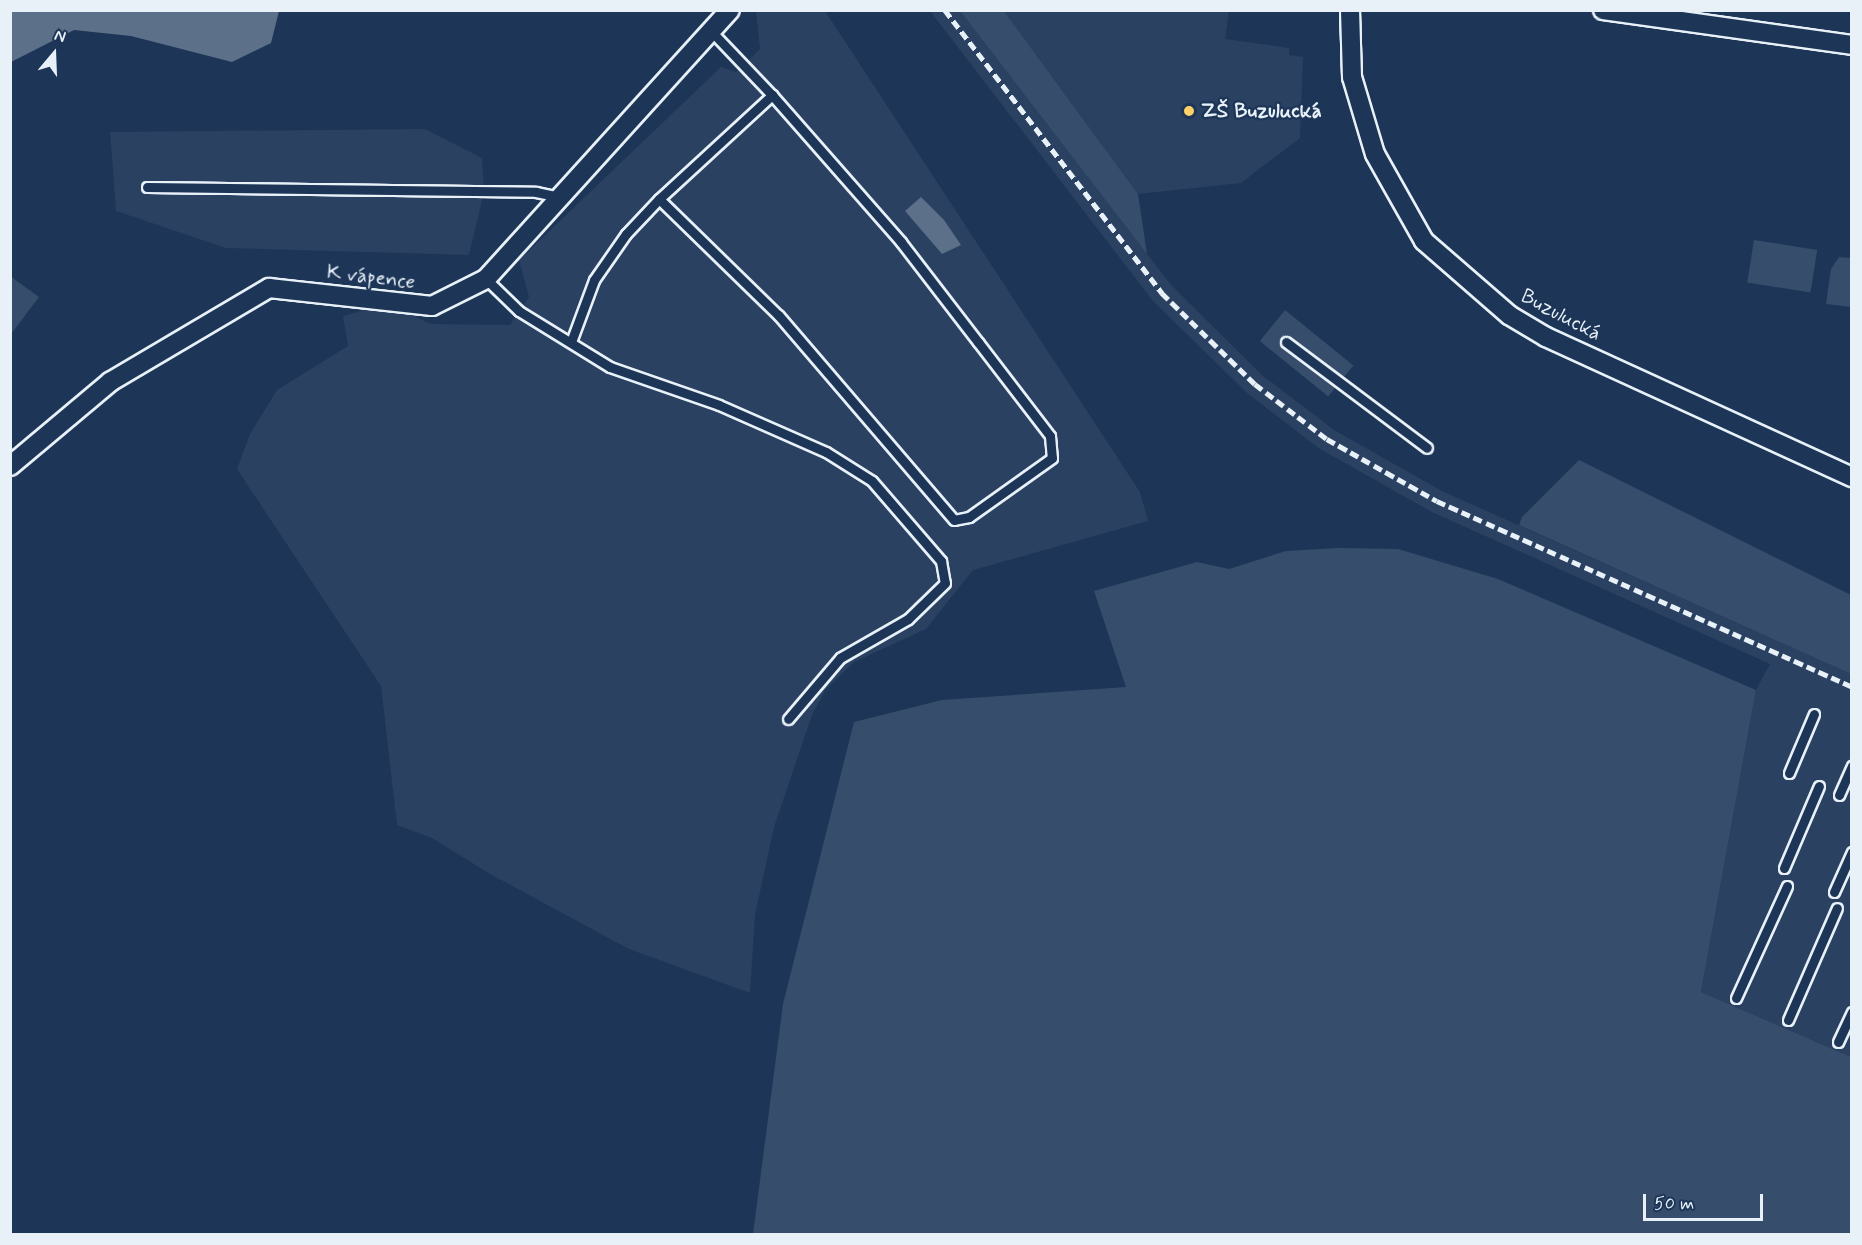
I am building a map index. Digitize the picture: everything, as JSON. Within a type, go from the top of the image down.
[{"type":"street","name":"K vápence","points":[[10,466],[110,382],[269,288],[432,306],[486,279],[730,10]]},
{"type":"street","name":"Buzulucká","points":[[1350,10],[1352,76],[1375,154],[1424,241],[1509,315],[1546,337],[1851,477]]},
{"type":"street","points":[[1603,10],[1851,45]]},
{"type":"lane","points":[[659,199],[778,315],[954,520],[969,518],[1052,458],[1050,436],[901,242],[772,95],[711,31]]},
{"type":"lane","points":[[571,342],[594,280],[626,234],[659,199],[772,95]]},
{"type":"lane","points":[[147,187],[536,192],[560,197]]},
{"type":"lane","points":[[486,279],[519,311],[610,367],[719,405],[826,452],[872,481],[941,561],[945,583],[908,620],[840,658],[788,719]]},
{"type":"lane","points":[[1286,342],[1427,448]]},
{"type":"lane","points":[[1788,773],[1814,714]]},
{"type":"lane","points":[[1839,795],[1851,766]]},
{"type":"lane","points":[[1784,868],[1819,786]]},
{"type":"lane","points":[[1834,892],[1851,852]]},
{"type":"lane","points":[[1736,998],[1786,885]]},
{"type":"lane","points":[[1788,1020],[1837,908]]},
{"type":"lane","points":[[1838,1042],[1851,1012]]},
{"type":"shaded area","points":[[11,10],[279,11],[271,43],[232,62],[131,36],[74,30],[11,62]]},
{"type":"shaded area","points":[[756,11],[825,11],[1140,492],[1148,521],[973,570],[926,629],[854,662],[826,689],[812,715],[774,827],[755,915],[750,993],[629,949],[490,874],[432,838],[397,825],[381,686],[237,469],[250,434],[277,390],[348,346],[343,316],[379,306],[401,309],[430,324],[510,325],[529,297],[519,260],[721,67],[736,72],[760,49]]},
{"type":"shaded area","points":[[930,11],[960,11],[1171,285],[1262,375],[1334,430],[1442,491],[1851,674],[1851,1057],[1701,992],[1756,690],[1770,664],[1432,512],[1320,449],[1247,393],[1153,301]]},
{"type":"shaded area","points":[[960,11],[1004,11],[1138,194],[1147,254]]},
{"type":"shaded area","name":"ZŠ Buzulucká","points":[[1004,11],[1229,11],[1225,39],[1289,48],[1289,55],[1303,57],[1300,138],[1241,183],[1138,194]]},
{"type":"shaded area","points":[[425,129],[482,158],[484,192],[469,255],[226,248],[116,211],[110,132]]},
{"type":"shaded area","points":[[921,197],[944,220],[961,245],[942,254],[905,211]]},
{"type":"shaded area","points":[[1754,240],[1817,250],[1810,292],[1747,282]]},
{"type":"shaded area","points":[[1839,257],[1851,258],[1851,307],[1826,304],[1831,269]]},
{"type":"shaded area","points":[[10,276],[39,297],[11,334],[10,334]]},
{"type":"shaded area","points":[[1285,310],[1353,365],[1328,396],[1260,341]]},
{"type":"shaded area","points":[[1579,460],[1851,595],[1851,674],[1519,525],[1522,517]]},
{"type":"shaded area","points":[[1339,548],[1398,549],[1498,579],[1756,690],[1701,992],[1851,1057],[1851,1234],[753,1234],[783,1004],[854,722],[942,700],[1126,687],[1094,591],[1197,562],[1229,569],[1286,551]]},
{"type":"railway","points":[[945,10],[1162,293],[1255,384],[1327,439],[1437,501],[1852,687]]},
{"type":"place","name":"ZŠ Buzulucká","points":[[1189,111]]}]
